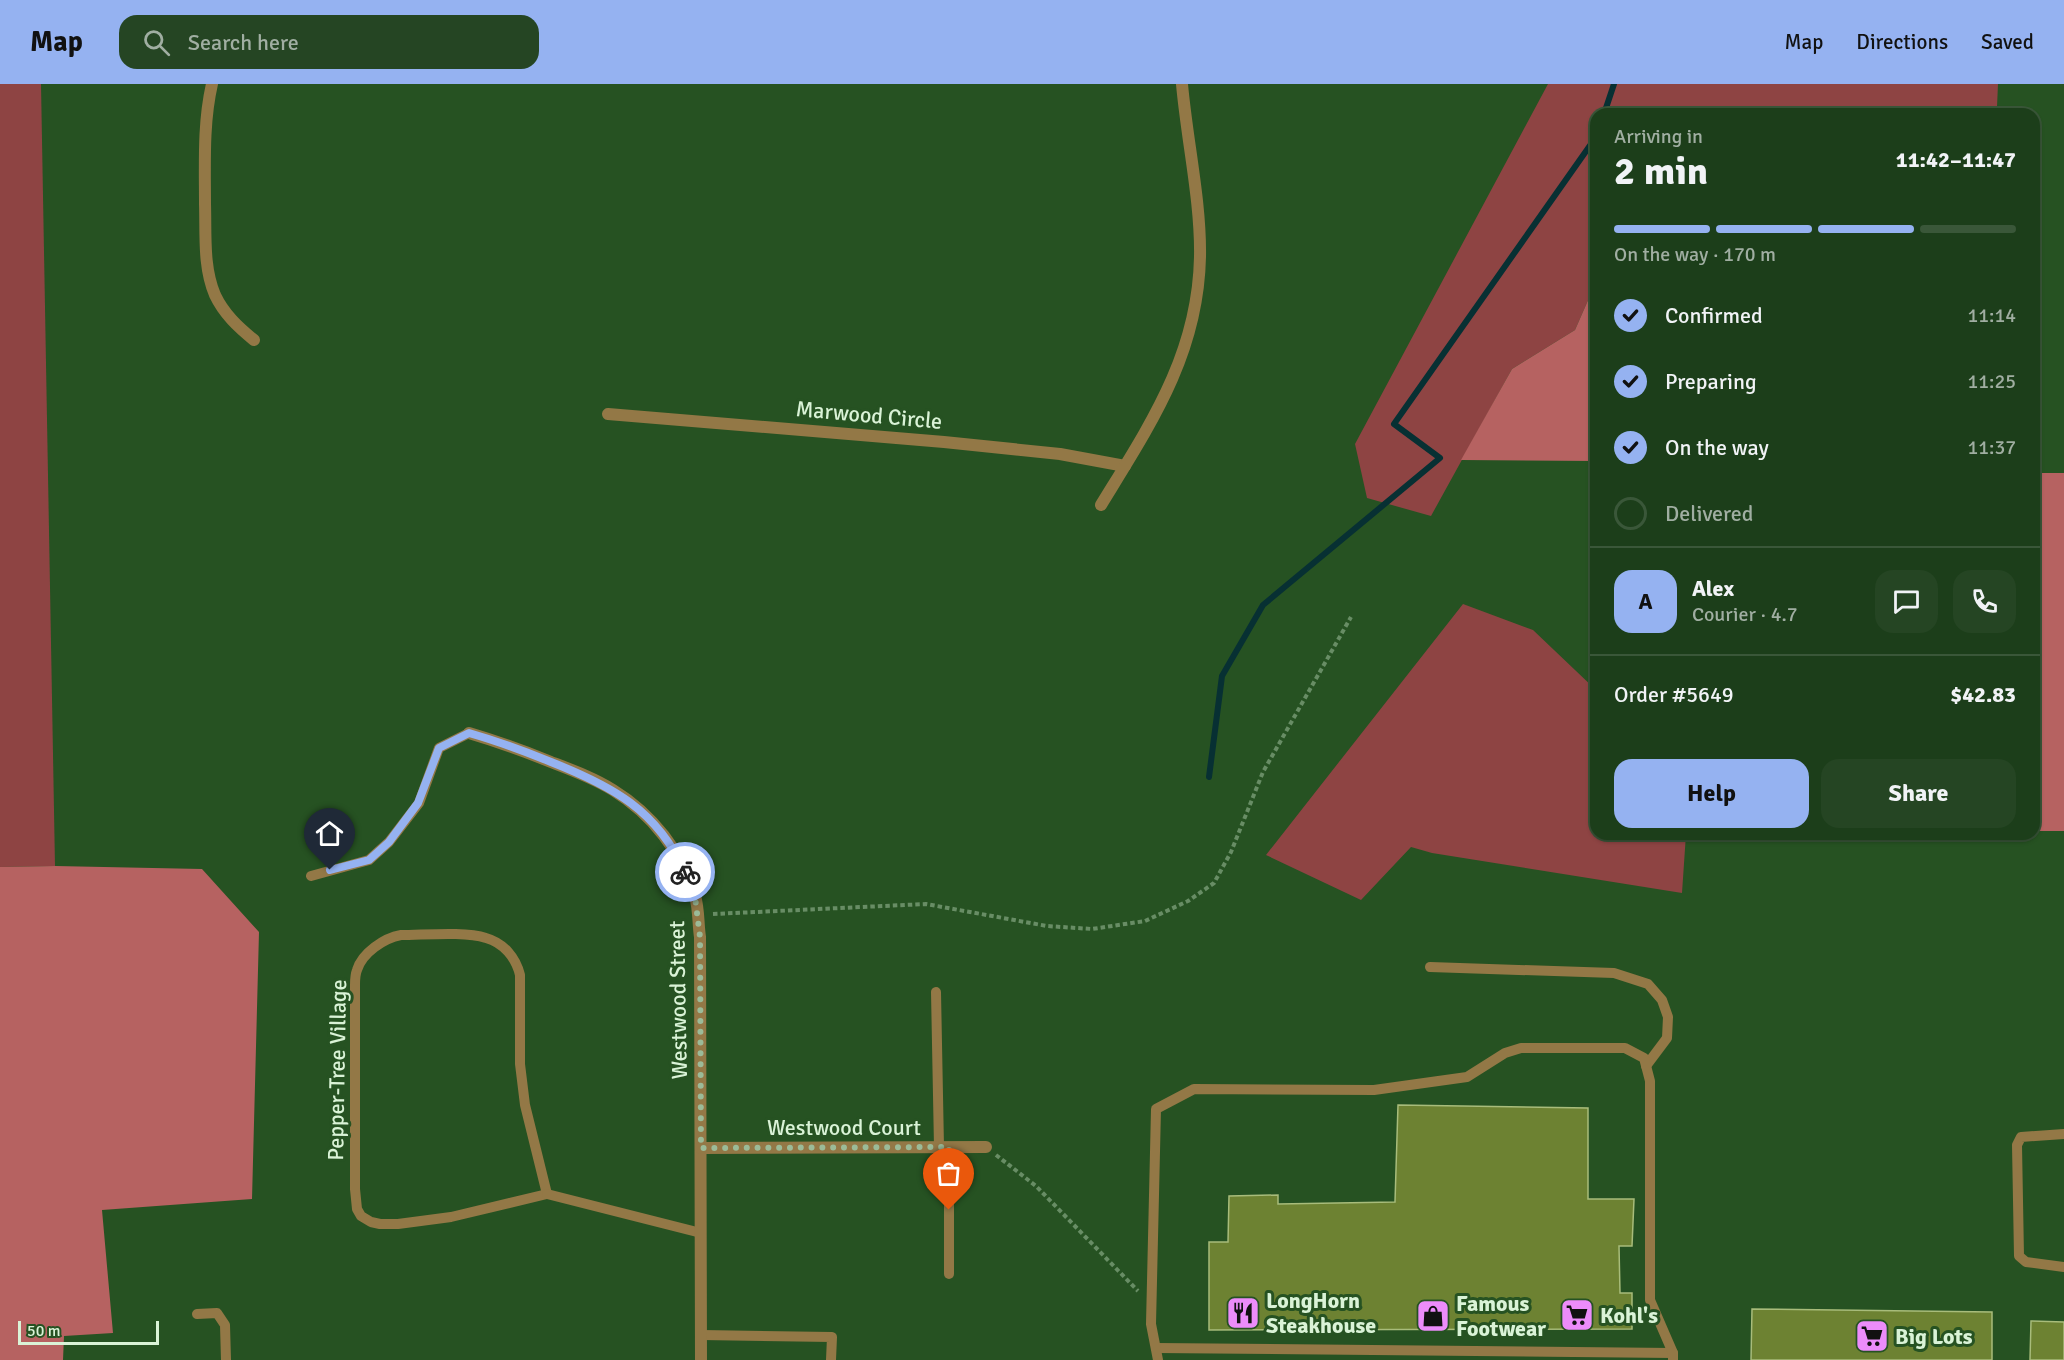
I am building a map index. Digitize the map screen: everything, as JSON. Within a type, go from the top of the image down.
[{"type":"street","points":[[212,84],[205,144],[206,256],[211,284],[223,309],[231,320],[254,340]]},
{"type":"street","points":[[1101,505],[1166,395],[1188,342],[1194,314],[1200,243],[1182,84]]},
{"type":"street","name":"Marwood Circle","points":[[608,414],[944,442],[1060,454],[1125,466]]},
{"type":"street","name":"Westwood Street","points":[[469,733],[535,755],[588,777],[612,789],[635,805],[655,824],[672,846],[685,870],[695,897],[700,937],[701,1360]]},
{"type":"street","name":"Westwood Court","points":[[701,1148],[986,1147]]},
{"type":"lane","points":[[311,876],[369,860],[389,842],[418,803],[439,748],[469,733]]},
{"type":"lane","name":"Pepper-Tree Village","points":[[547,1194],[525,1105],[520,1065],[520,975],[512,955],[487,938],[468,935],[401,935],[379,944],[364,957],[357,970],[355,985],[355,1189],[357,1209],[361,1216],[380,1224],[398,1224],[452,1217],[547,1194],[702,1233]]},
{"type":"lane","points":[[1430,967],[1614,973],[1648,984],[1662,1000],[1668,1017],[1667,1038],[1646,1066]]},
{"type":"lane","points":[[936,992],[949,1274]]},
{"type":"lane","points":[[1156,1348],[1419,1355],[1673,1357],[1650,1300],[1650,1082],[1644,1058],[1625,1048],[1521,1048],[1504,1053],[1467,1077],[1374,1090],[1194,1089],[1156,1110],[1151,1323],[1158,1360]]},
{"type":"lane","points":[[2064,1134],[2021,1137],[2017,1145],[2019,1257],[2026,1262],[2064,1267]]},
{"type":"lane","points":[[197,1314],[217,1313],[225,1325],[226,1360]]},
{"type":"lane","points":[[701,1335],[832,1337],[831,1360]]},
{"type":"path","points":[[698,915],[926,904],[962,909],[1016,922],[1092,929],[1145,921],[1188,901],[1214,883],[1231,852],[1263,772],[1351,617]]},
{"type":"path","points":[[986,1147],[1036,1186],[1151,1305]]},
{"type":"shaded area","points":[[0,84],[41,84],[55,866],[0,867]]},
{"type":"shaded area","points":[[1548,84],[1998,84],[1997,107],[1986,108],[1590,108],[1590,296],[1575,330],[1512,369],[1431,516],[1367,498],[1355,444]]},
{"type":"shaded area","points":[[1590,296],[1590,461],[1461,460],[1512,369],[1575,330]]},
{"type":"shaded area","points":[[2040,473],[2064,473],[2064,831],[2040,831]]},
{"type":"shaded area","points":[[1463,604],[1533,630],[1590,684],[1590,840],[1686,840],[1682,893],[1432,853],[1411,847],[1361,900],[1266,855]]},
{"type":"shaded area","points":[[0,867],[202,869],[259,932],[252,1199],[102,1210],[113,1333],[64,1336],[63,1360],[0,1360]]},
{"type":"building","points":[[1398,1105],[1588,1108],[1588,1199],[1634,1199],[1632,1246],[1619,1246],[1620,1293],[1632,1293],[1632,1329],[1209,1330],[1209,1242],[1228,1242],[1229,1196],[1278,1195],[1278,1204],[1395,1202]]},
{"type":"building","name":"Big Lots","points":[[1752,1309],[1992,1312],[1992,1360],[1751,1360]]},
{"type":"building","points":[[2031,1321],[2064,1322],[2064,1360],[2030,1360]]},
{"type":"waterway","points":[[1606,108],[1614,84]]},
{"type":"waterway","points":[[1209,777],[1222,676],[1263,605],[1440,458],[1394,424],[1590,146]]},
{"type":"way so far","points":[[685,872],[695,897],[700,937],[701,1148],[949,1147],[949,1210]]},
{"type":"place","name":"LongHorn Steakhouse","points":[[1243,1313]]},
{"type":"place","name":"Kohl's","points":[[1577,1315]]},
{"type":"place","name":"Famous Footwear","points":[[1433,1316]]},
{"type":"place","name":"Big Lots","points":[[1872,1336]]},
{"type":"route","points":[[330,870],[369,860],[389,842],[418,803],[439,748],[469,733],[535,755],[612,789],[635,805],[655,824],[672,846],[685,872]]}]
